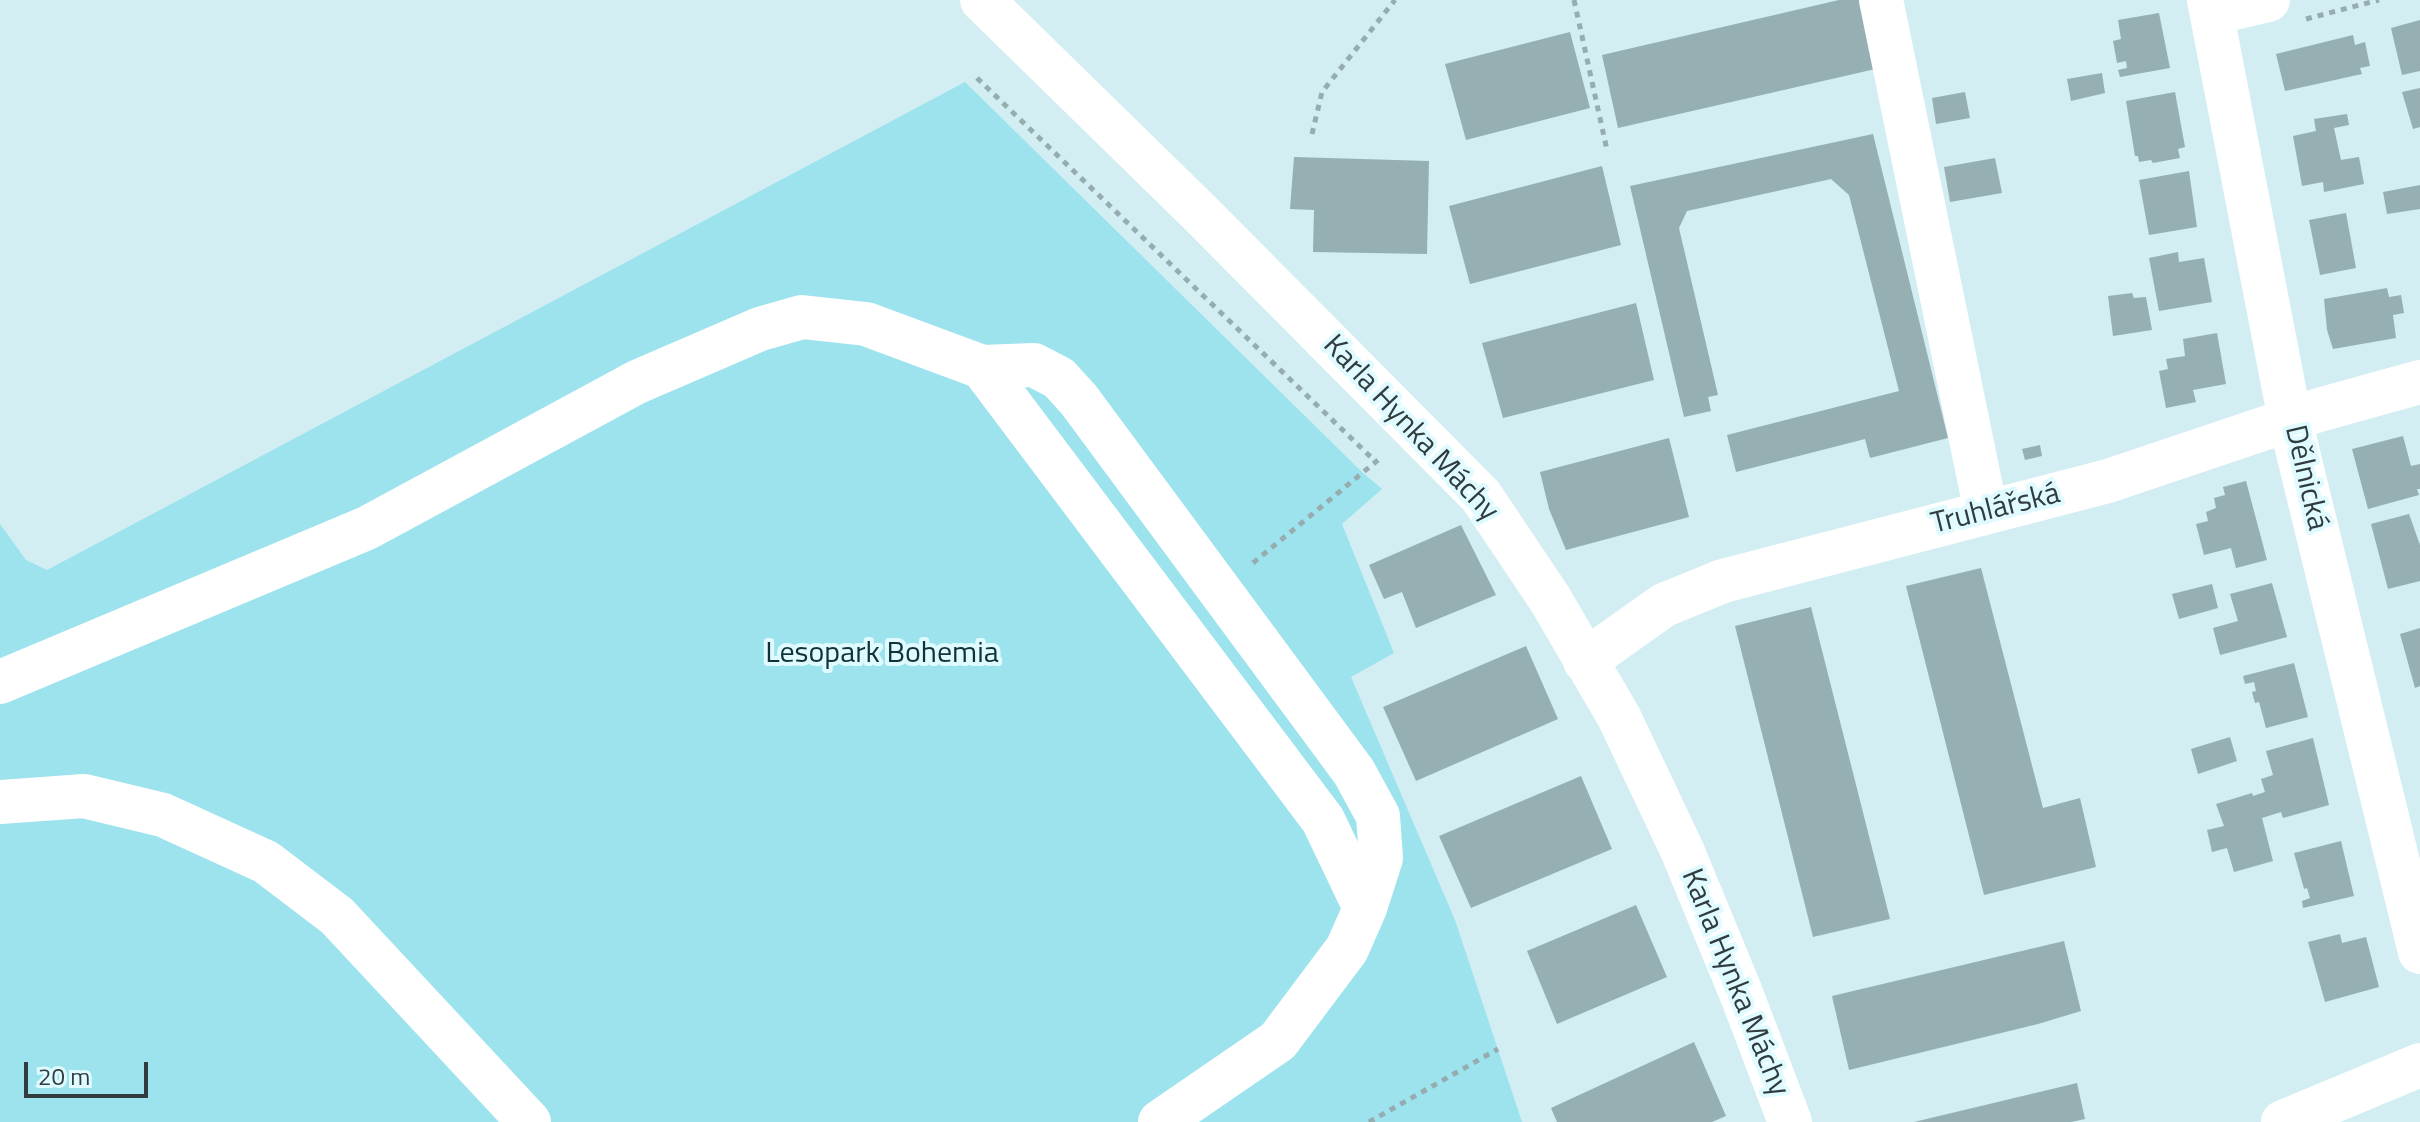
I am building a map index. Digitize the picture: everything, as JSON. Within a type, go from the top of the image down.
[{"type":"street","name":"Karla Hynka Máchy","points":[[982,0],[1481,496],[1550,599],[1619,717],[1682,850],[1790,1122]]},
{"type":"street","points":[[1881,0],[1986,512]]},
{"type":"street","points":[[2211,6],[2282,11]]},
{"type":"street","name":"Dělnická","points":[[2211,6],[2290,420],[2406,845],[2420,952]]},
{"type":"street","points":[[0,682],[367,528],[637,382],[760,329],[802,317],[866,324],[982,367],[1034,365],[1059,378],[1088,412],[1354,772],[1378,816],[1381,858],[1365,908],[1347,949],[1278,1041],[1160,1122]]},
{"type":"street","points":[[982,367],[1323,820],[1365,908]]},
{"type":"street","name":"Truhlářská","points":[[1585,661],[1664,605],[1723,581],[2108,481],[2290,420],[2420,382]]},
{"type":"street","points":[[0,802],[84,796],[163,815],[266,862],[337,916],[529,1122]]},
{"type":"street","points":[[2283,1122],[2420,1065]]},
{"type":"path","points":[[1312,134],[1322,92],[1395,0]]},
{"type":"path","points":[[1574,0],[1607,150]]},
{"type":"path","points":[[2282,11],[2379,0]]},
{"type":"path","points":[[977,78],[1376,462]]},
{"type":"path","points":[[1253,563],[1416,430]]},
{"type":"path","points":[[1369,1122],[1498,1049]]},
{"type":"green space","name":"Lesopark Bohemia","points":[[965,82],[1382,489],[1342,524],[1394,653],[1351,677],[1455,920],[1522,1122],[0,1122],[0,524],[26,560],[47,570]]},
{"type":"building","points":[[1839,0],[1869,0],[1884,67],[1618,128],[1602,55]]},
{"type":"building","points":[[2159,13],[2170,68],[2120,77],[2118,70],[2127,68],[2126,61],[2117,63],[2113,41],[2121,39],[2118,20]]},
{"type":"building","points":[[2420,20],[2420,71],[2402,75],[2391,28]]},
{"type":"building","points":[[1570,32],[1590,108],[1466,140],[1445,64]]},
{"type":"building","points":[[2353,35],[2355,45],[2365,42],[2370,66],[2360,68],[2362,74],[2285,91],[2276,54]]},
{"type":"building","points":[[2102,73],[2105,93],[2071,101],[2067,79]]},
{"type":"building","points":[[2420,88],[2420,127],[2413,129],[2402,92]]},
{"type":"building","points":[[1965,92],[1970,118],[1936,124],[1932,98]]},
{"type":"building","points":[[2175,92],[2185,147],[2178,149],[2180,158],[2139,162],[2138,156],[2135,156],[2126,101]]},
{"type":"building","points":[[2347,114],[2349,125],[2334,128],[2341,160],[2359,157],[2364,184],[2324,192],[2323,182],[2302,186],[2293,136],[2316,131],[2314,119]]},
{"type":"building","points":[[1873,134],[1948,438],[1870,458],[1865,439],[1736,472],[1727,435],[1899,391],[1849,195],[1831,179],[1687,211],[1679,228],[1718,395],[1708,397],[1711,411],[1684,417],[1630,186]]},
{"type":"building","points":[[1294,157],[1429,161],[1427,254],[1313,252],[1314,210],[1290,209]]},
{"type":"building","points":[[1995,158],[2002,193],[1950,202],[1944,167]]},
{"type":"building","points":[[1602,166],[1621,245],[1470,284],[1449,206]]},
{"type":"building","points":[[2189,171],[2197,227],[2149,235],[2139,180]]},
{"type":"building","points":[[2420,185],[2420,209],[2387,214],[2383,192]]},
{"type":"building","points":[[2346,213],[2356,268],[2320,275],[2309,220]]},
{"type":"building","points":[[2178,252],[2179,262],[2204,258],[2212,302],[2159,311],[2149,258]]},
{"type":"building","points":[[2387,288],[2389,297],[2401,295],[2404,313],[2393,315],[2396,338],[2333,349],[2327,330],[2324,299]]},
{"type":"building","points":[[2132,293],[2134,298],[2146,297],[2152,330],[2113,336],[2108,296]]},
{"type":"building","points":[[1636,303],[1654,380],[1503,418],[1482,343]]},
{"type":"building","points":[[2217,333],[2226,384],[2193,390],[2196,402],[2166,408],[2159,371],[2168,369],[2166,359],[2185,356],[2183,339]]},
{"type":"building","points":[[2403,436],[2411,466],[2420,464],[2419,495],[2368,509],[2352,449]]},
{"type":"building","points":[[1669,438],[1689,517],[1566,550],[1549,509],[1540,472]]},
{"type":"building","points":[[2040,445],[2042,456],[2025,460],[2022,449]]},
{"type":"building","points":[[2246,481],[2267,560],[2236,568],[2231,548],[2204,555],[2196,524],[2208,521],[2206,512],[2216,508],[2214,498],[2225,495],[2223,487]]},
{"type":"building","points":[[2409,514],[2420,545],[2420,581],[2388,589],[2371,524]]},
{"type":"building","points":[[1461,525],[1496,595],[1416,628],[1402,592],[1384,599],[1369,565]]},
{"type":"building","points":[[1981,568],[2043,808],[2080,798],[2096,867],[1984,895],[1906,586]]},
{"type":"building","points":[[2272,583],[2287,637],[2220,655],[2213,628],[2238,621],[2230,594]]},
{"type":"building","points":[[2212,584],[2218,608],[2179,619],[2172,594]]},
{"type":"building","points":[[1811,607],[1890,919],[1813,937],[1735,626]]},
{"type":"building","points":[[2420,628],[2420,686],[2415,688],[2400,634]]},
{"type":"building","points":[[1526,646],[1558,719],[1416,781],[1383,707]]},
{"type":"building","points":[[2294,663],[2308,717],[2266,728],[2259,702],[2255,703],[2252,692],[2256,691],[2254,682],[2245,684],[2243,676]]},
{"type":"building","points":[[2230,737],[2237,761],[2198,774],[2191,749]]},
{"type":"building","points":[[2313,738],[2329,805],[2283,818],[2281,812],[2262,818],[2273,861],[2234,872],[2227,848],[2212,852],[2207,830],[2224,826],[2216,804],[2265,792],[2261,779],[2273,775],[2266,751]]},
{"type":"building","points":[[1581,776],[1612,849],[1471,908],[1439,836]]},
{"type":"building","points":[[2341,841],[2354,896],[2303,908],[2302,901],[2310,898],[2307,888],[2304,889],[2294,853]]},
{"type":"building","points":[[1636,905],[1667,977],[1557,1024],[1527,951]]},
{"type":"building","points":[[2340,934],[2342,943],[2366,937],[2379,987],[2325,1002],[2308,942]]},
{"type":"building","points":[[2064,941],[2081,1011],[1849,1070],[1832,996]]},
{"type":"building","points":[[1694,1042],[1726,1116],[1712,1122],[1557,1122],[1551,1108]]},
{"type":"building","points":[[2077,1083],[2085,1119],[2071,1122],[1914,1122]]}]
